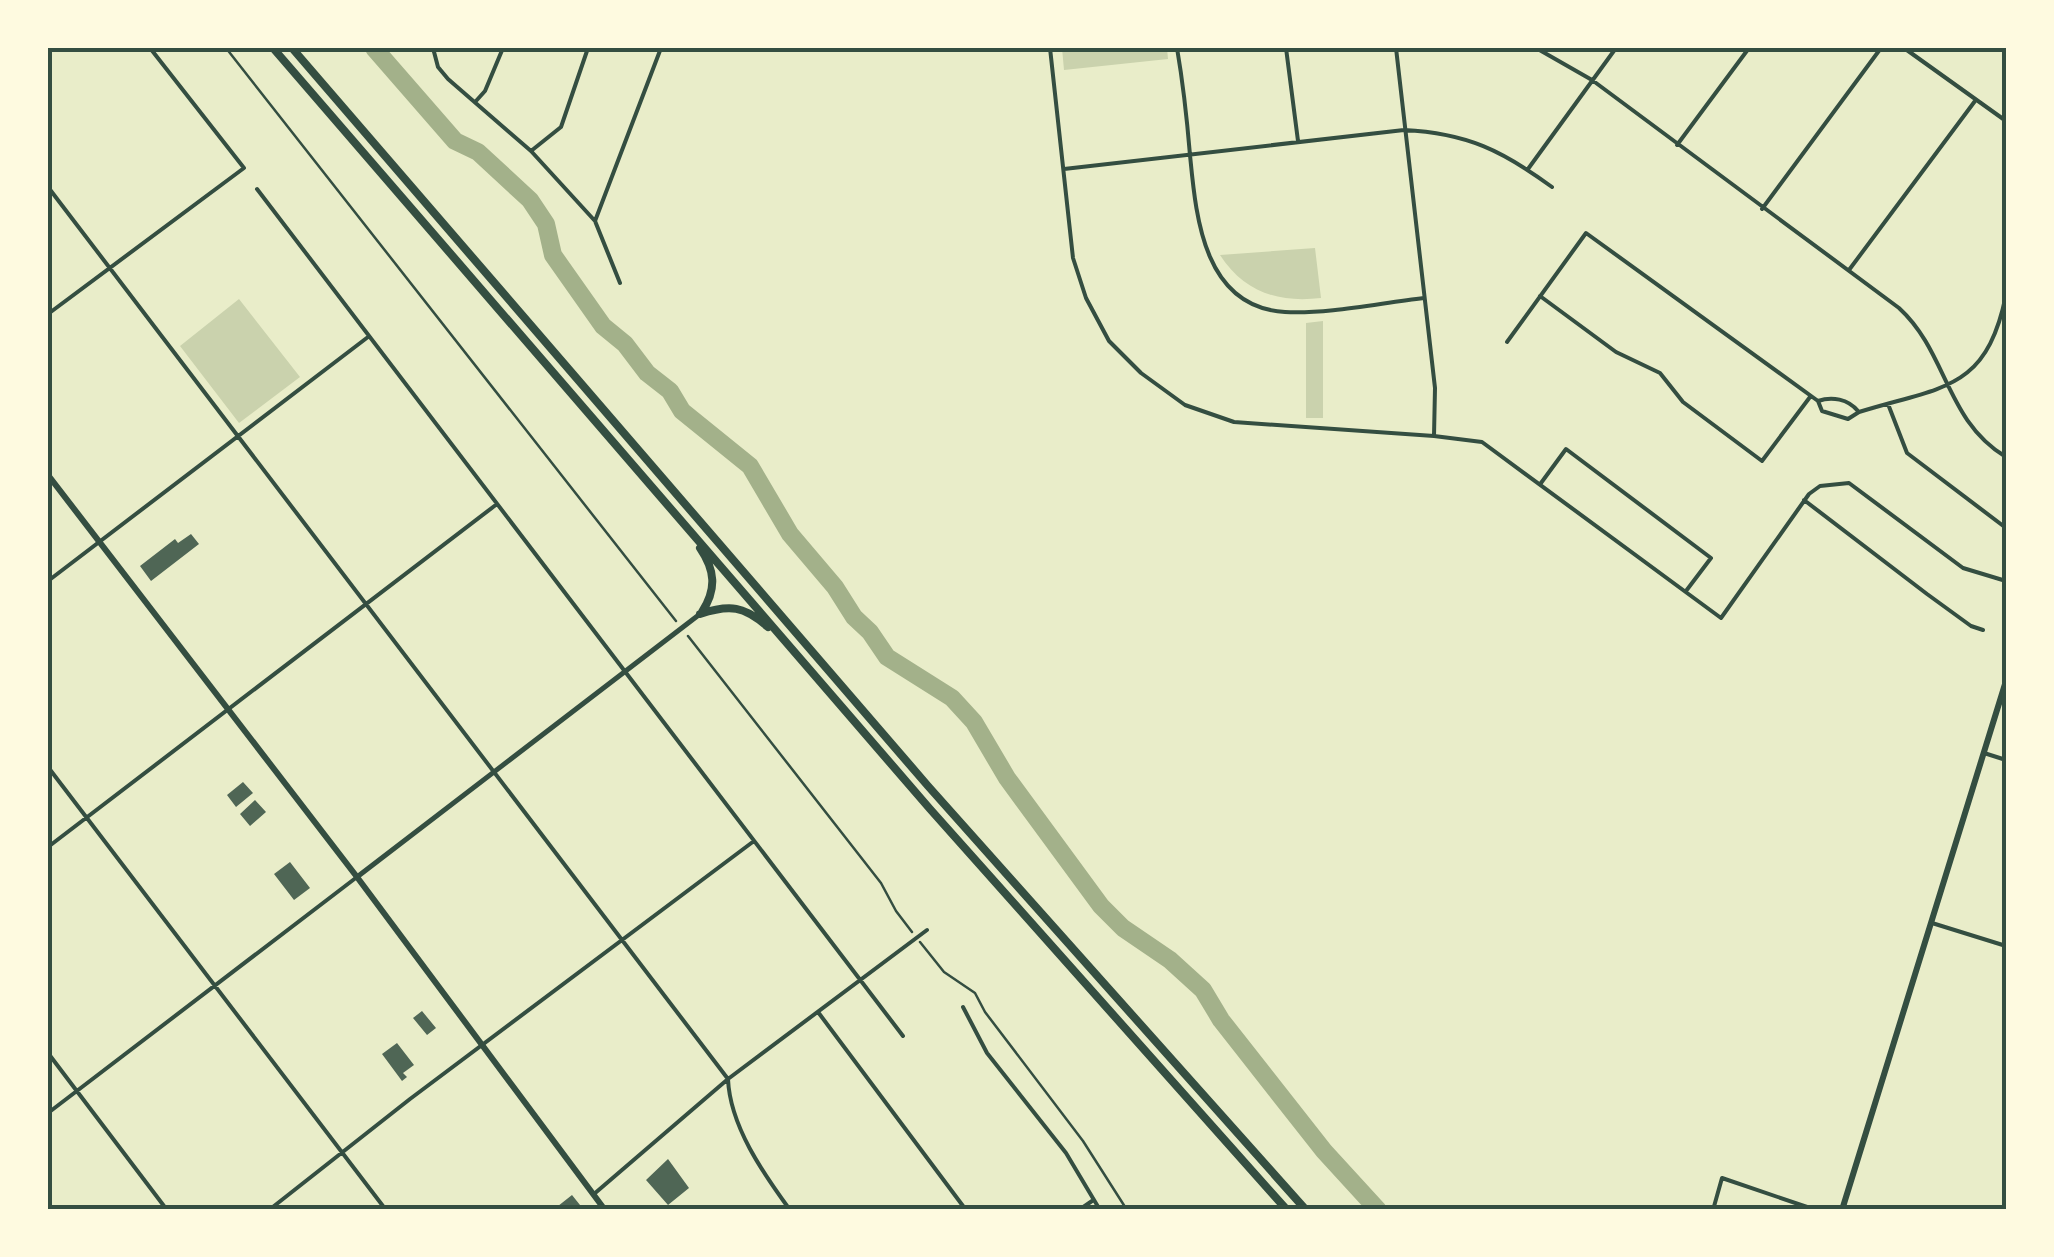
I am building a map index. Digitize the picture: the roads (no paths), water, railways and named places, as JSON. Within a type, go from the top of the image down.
[{"type":"highway","points":[[273,48],[930,810],[1287,1210]]},
{"type":"highway","points":[[292,48],[916,772],[1306,1210]]},
{"type":"highway","points":[[674,512],[704,554],[713,574],[714,587],[700,614]]},
{"type":"highway","points":[[700,614],[730,606],[745,610],[804,664]]},
{"type":"main road","points":[[48,475],[357,877],[605,1210]]},
{"type":"main road","points":[[1842,1210],[2006,681]]},
{"type":"street","points":[[48,314],[244,168],[150,48]]},
{"type":"street","points":[[433,48],[438,67],[531,151],[595,222],[620,284]]},
{"type":"street","points":[[476,101],[485,90],[503,48]]},
{"type":"street","points":[[531,151],[561,127],[588,48]]},
{"type":"street","points":[[595,222],[661,48]]},
{"type":"street","points":[[1050,48],[1073,258],[1086,298],[1109,340],[1141,374],[1185,405],[1234,422],[1482,442],[1722,618],[1804,500],[1820,486],[1849,483],[1964,568],[2006,582]]},
{"type":"street","points":[[1177,48],[1198,224],[1207,253],[1230,286],[1254,302],[1284,312],[1424,298]]},
{"type":"street","points":[[1286,48],[1298,141]]},
{"type":"street","points":[[1396,48],[1435,388],[1434,436]]},
{"type":"street","points":[[1536,48],[1592,80],[1912,320],[1976,434],[2006,457]]},
{"type":"street","points":[[1528,169],[1616,48]]},
{"type":"street","points":[[1677,145],[1749,48]]},
{"type":"street","points":[[1762,209],[1881,48]]},
{"type":"street","points":[[1904,48],[2006,121]]},
{"type":"street","points":[[1849,270],[1975,101]]},
{"type":"street","points":[[1062,169],[1404,130],[1445,134],[1479,143],[1528,169],[1552,188]]},
{"type":"street","points":[[48,187],[728,1080],[728,1096],[760,1170],[790,1210]]},
{"type":"street","points":[[257,188],[903,1036]]},
{"type":"street","points":[[1506,342],[1586,232],[1818,401],[1822,411],[1848,419],[1858,412],[1946,385],[1976,368],[2000,326],[2006,294]]},
{"type":"street","points":[[1540,296],[1616,352],[1660,373],[1683,402],[1762,461],[1810,396]]},
{"type":"street","points":[[48,581],[368,336]]},
{"type":"street","points":[[1818,401],[1828,397],[1852,404],[1858,412]]},
{"type":"street","points":[[1888,404],[1907,453],[2006,528]]},
{"type":"street","points":[[1541,483],[1566,449],[1581,460],[1710,558],[1686,591]]},
{"type":"street","points":[[1804,500],[1971,626],[1983,630]]},
{"type":"street","points":[[48,848],[497,504]]},
{"type":"street","points":[[48,1113],[700,614]]},
{"type":"street","points":[[1984,753],[2006,760]]},
{"type":"street","points":[[48,766],[386,1210]]},
{"type":"street","points":[[269,1210],[754,841]]},
{"type":"street","points":[[1932,923],[2006,946]]},
{"type":"street","points":[[594,1194],[728,1080],[927,930]]},
{"type":"street","points":[[964,1007],[987,1052],[1066,1153],[1100,1210]]},
{"type":"street","points":[[818,1012],[966,1210]]},
{"type":"street","points":[[48,1053],[167,1210]]},
{"type":"street","points":[[1712,1210],[1722,1178],[1816,1210]]},
{"type":"street","points":[[1079,1210],[1092,1200]]},
{"type":"waterway","points":[[374,48],[455,141],[478,152],[530,200],[546,224],[553,255],[603,326],[625,344],[647,373],[670,391],[682,411],[750,466],[790,534],[887,657],[952,698],[974,722],[1007,778],[1101,906],[1203,990],[1221,1020],[1324,1151],[1378,1210]]}]
